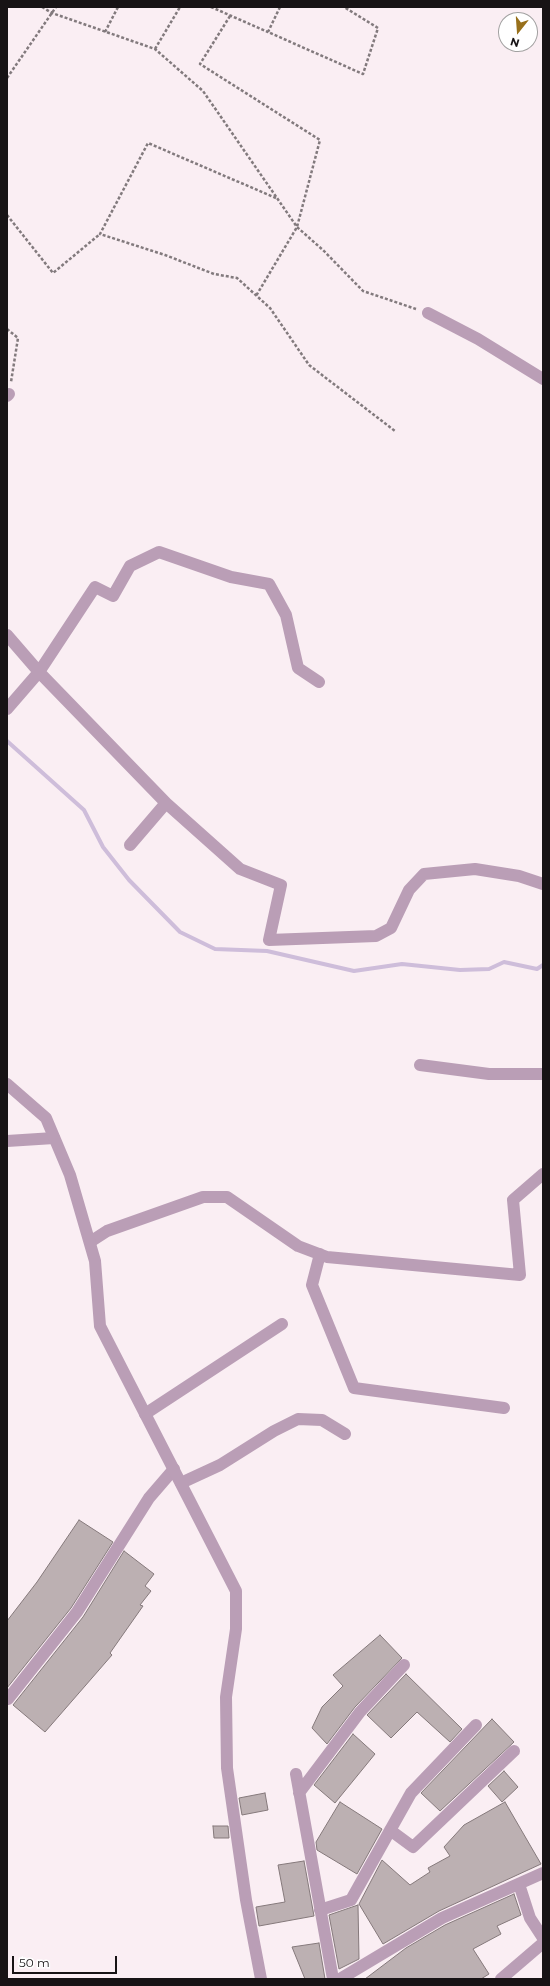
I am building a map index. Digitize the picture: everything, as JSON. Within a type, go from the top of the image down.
[{"type":"street","points":[[428,313],[478,340],[543,379]]},
{"type":"street","points":[[7,709],[39,672],[94,587],[113,596],[130,566],[159,552],[231,577],[268,584],[286,615],[298,668],[319,682]]},
{"type":"street","points":[[7,635],[39,672],[166,803],[240,869],[281,885],[269,940],[376,936],[391,928],[409,890],[424,874],[475,869],[519,876],[543,884]]},
{"type":"street","points":[[130,845],[166,803]]},
{"type":"street","points":[[420,1065],[489,1074],[543,1074]]},
{"type":"street","points":[[7,1084],[46,1118],[70,1175],[96,1261],[100,1326],[236,1591],[236,1629],[226,1697],[227,1768],[246,1900],[261,1979]]},
{"type":"street","points":[[7,1141],[54,1138]]},
{"type":"street","points":[[90,1242],[107,1231],[203,1197],[227,1197],[298,1246],[327,1256],[520,1275],[514,1200],[543,1174]]},
{"type":"street","points":[[320,1254],[312,1285],[354,1388],[504,1408]]},
{"type":"street","points":[[145,1414],[282,1324]]},
{"type":"street","points":[[181,1483],[220,1465],[274,1431],[298,1419],[322,1420],[345,1434]]},
{"type":"street","points":[[8,1699],[77,1612],[149,1498],[174,1469]]},
{"type":"street","points":[[299,1793],[360,1712],[404,1665]]},
{"type":"street","points":[[320,1910],[351,1900],[411,1793],[476,1725]]},
{"type":"street","points":[[390,1830],[413,1847],[514,1751]]},
{"type":"street","points":[[296,1774],[333,1979]]},
{"type":"street","points":[[340,1979],[442,1918],[543,1874]]},
{"type":"street","points":[[519,1884],[530,1918],[543,1938]]},
{"type":"street","points":[[500,1979],[543,1943]]},
{"type":"path","points":[[42,7],[52,13],[155,49],[203,91],[297,227],[324,251],[363,291],[428,313]]},
{"type":"path","points":[[7,78],[56,7]]},
{"type":"path","points":[[105,32],[118,7]]},
{"type":"path","points":[[155,49],[180,7]]},
{"type":"path","points":[[211,7],[363,74],[378,28],[344,7]]},
{"type":"path","points":[[268,32],[280,7]]},
{"type":"path","points":[[230,16],[200,64],[320,140],[297,227],[256,296]]},
{"type":"path","points":[[7,214],[53,273],[100,234],[148,143],[276,198]]},
{"type":"path","points":[[100,234],[165,255],[214,274],[237,278],[270,308],[309,365],[395,431]]},
{"type":"path","points":[[7,329],[18,338],[8,395]]},
{"type":"building","points":[[79,1520],[113,1542],[71,1608],[7,1688],[7,1621],[37,1582]]},
{"type":"building","points":[[124,1551],[154,1574],[145,1586],[151,1591],[140,1605],[143,1606],[110,1653],[112,1655],[45,1732],[13,1705],[83,1617]]},
{"type":"building","points":[[380,1635],[402,1658],[355,1707],[327,1744],[312,1728],[322,1707],[343,1686],[333,1675]]},
{"type":"building","points":[[406,1674],[462,1729],[450,1742],[417,1712],[391,1738],[367,1715]]},
{"type":"building","points":[[492,1719],[514,1742],[440,1811],[421,1793]]},
{"type":"building","points":[[353,1734],[375,1754],[335,1803],[314,1785]]},
{"type":"building","points":[[504,1771],[518,1787],[502,1802],[488,1786]]},
{"type":"building","points":[[265,1793],[268,1810],[242,1815],[239,1798]]},
{"type":"building","points":[[340,1802],[382,1829],[357,1874],[317,1850],[316,1842]]},
{"type":"building","points":[[505,1802],[541,1864],[439,1911],[383,1944],[359,1904],[382,1860],[410,1885],[430,1872],[428,1868],[450,1856],[444,1847],[464,1825]]},
{"type":"building","points":[[213,1826],[228,1826],[229,1838],[214,1838]]},
{"type":"building","points":[[304,1861],[314,1916],[259,1926],[256,1907],[285,1902],[278,1865]]},
{"type":"building","points":[[514,1894],[521,1915],[497,1926],[501,1934],[473,1949],[489,1974],[481,1979],[365,1979],[406,1948],[445,1925]]},
{"type":"building","points":[[358,1905],[359,1959],[339,1969],[329,1915]]},
{"type":"building","points":[[319,1943],[325,1979],[305,1979],[292,1947]]},
{"type":"waterway","points":[[7,741],[84,810],[103,847],[129,880],[180,932],[215,949],[267,951],[354,971],[402,964],[460,970],[489,969],[504,962],[537,969],[543,965]]}]
